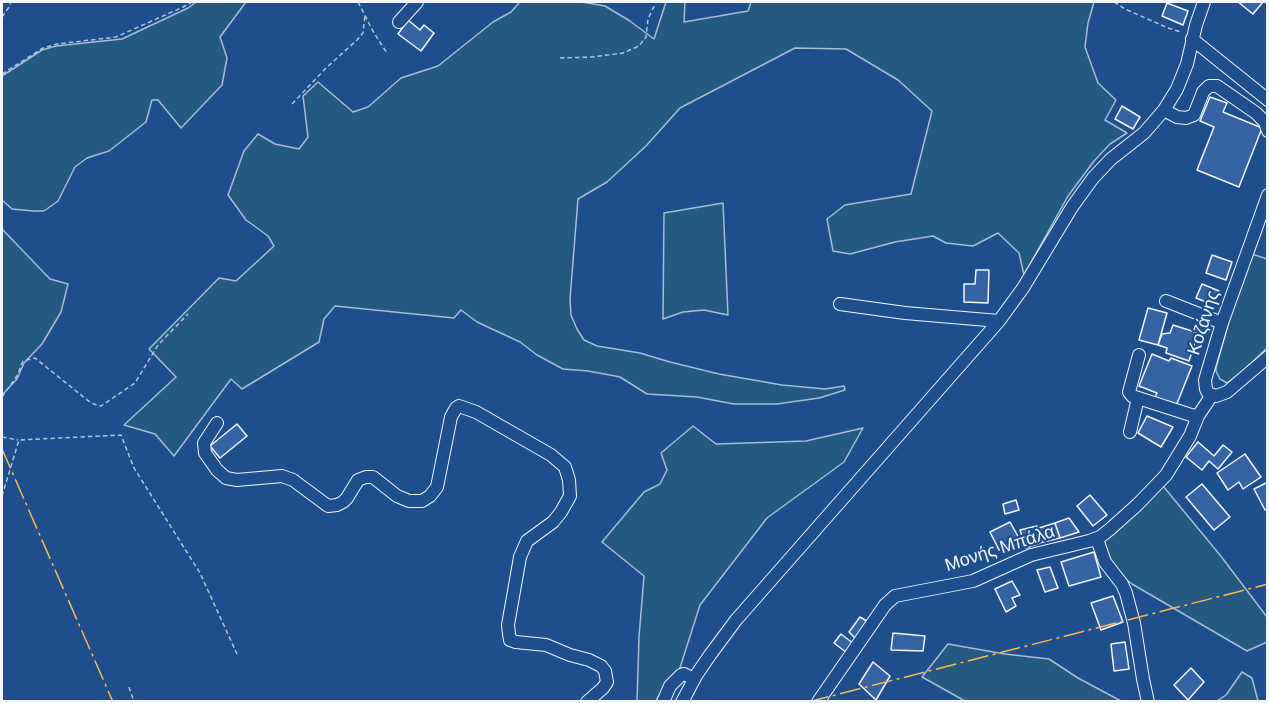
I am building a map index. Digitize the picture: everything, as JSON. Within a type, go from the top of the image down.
[{"type":"street","points":[[399,22],[417,2]]},
{"type":"street","points":[[682,702],[719,641],[999,321],[1023,288],[1072,207],[1093,178],[1111,159],[1144,133],[1164,110],[1187,64],[1204,2]]},
{"type":"street","points":[[1192,39],[1268,100]]},
{"type":"street","points":[[1164,110],[1177,117],[1186,118],[1194,115],[1203,92],[1209,86],[1217,86],[1256,113],[1265,122],[1268,130]]},
{"type":"street","name":"Κοζάνης","points":[[1212,395],[1206,389],[1205,380],[1222,323],[1268,195]]},
{"type":"street","points":[[1166,301],[1222,323]]},
{"type":"street","points":[[840,304],[905,314],[999,321]]},
{"type":"street","points":[[1139,355],[1129,392],[1132,396],[1191,416],[1198,416]]},
{"type":"street","points":[[1212,395],[1227,392],[1268,357]]},
{"type":"street","name":"Μονής Μπάλα","points":[[818,702],[885,605],[895,596],[973,581],[1031,555],[1097,539],[1110,530],[1166,475],[1212,395]]},
{"type":"street","points":[[1130,432],[1138,398]]},
{"type":"street","points":[[218,423],[204,443],[205,453],[226,478],[237,480],[282,476],[293,480],[328,506],[343,502],[358,480],[366,477],[373,477],[397,496],[409,501],[422,501],[430,496],[437,487],[451,417],[459,406],[476,412],[551,455],[565,468],[569,480],[570,496],[553,522],[527,541],[520,557],[508,625],[509,634],[510,640],[546,645],[601,666],[605,671],[607,682],[587,702]]},
{"type":"street","points":[[1097,539],[1105,562],[1122,584],[1129,603],[1148,702]]},
{"type":"street","points":[[663,702],[670,686],[681,675],[684,674],[694,679]]},
{"type":"path","points":[[2,16],[11,2]]},
{"type":"path","points":[[2,74],[43,48],[88,39],[116,37],[192,2]]},
{"type":"path","points":[[358,2],[387,53]]},
{"type":"path","points":[[560,58],[623,53],[639,46],[646,37],[648,19],[656,2]]},
{"type":"path","points":[[1114,2],[1192,39]]},
{"type":"path","points":[[292,104],[363,33],[365,15]]},
{"type":"path","points":[[2,397],[17,376],[23,361],[36,358],[91,403],[101,406],[135,383],[158,345],[188,314]]},
{"type":"path","points":[[2,437],[19,440],[121,435],[134,468],[200,573],[237,654]]},
{"type":"path","points":[[2,496],[19,440]]},
{"type":"path","points":[[129,687],[134,702]]},
{"type":"shaded area","points":[[196,2],[246,2],[220,37],[227,58],[222,85],[181,128],[158,100],[152,100],[146,122],[109,151],[87,158],[75,167],[58,201],[44,211],[12,209],[2,200],[2,76],[42,50],[56,46],[122,39]]},
{"type":"shaded area","points":[[520,2],[582,2],[605,6],[654,39],[666,2],[685,2],[684,22],[748,11],[751,2],[1094,2],[1085,47],[1098,83],[1116,100],[1105,120],[1127,133],[1110,144],[1094,161],[1068,196],[1024,275],[1019,253],[998,233],[973,246],[946,243],[933,236],[895,242],[850,254],[833,251],[827,219],[845,205],[911,194],[932,111],[898,80],[846,49],[795,48],[680,108],[646,146],[607,182],[578,199],[570,299],[571,315],[584,340],[597,346],[640,353],[719,374],[782,385],[825,389],[844,386],[845,390],[819,398],[777,404],[734,404],[697,397],[647,394],[620,377],[563,369],[537,355],[520,342],[477,322],[461,310],[454,318],[335,306],[324,319],[319,342],[242,389],[231,379],[174,456],[155,434],[124,425],[176,377],[149,349],[219,278],[236,281],[274,246],[268,236],[246,220],[228,195],[244,151],[258,134],[275,144],[299,149],[308,137],[303,96],[318,82],[353,112],[368,107],[401,78],[438,66],[493,22],[511,12]]},
{"type":"shaded area","points":[[723,203],[728,315],[704,310],[683,312],[663,319],[664,213]]},
{"type":"shaded area","points":[[2,229],[50,279],[68,284],[61,312],[42,344],[24,363],[17,379],[2,395]]},
{"type":"shaded area","points":[[1252,254],[1267,259],[1267,348],[1227,383],[1220,379],[1216,368],[1233,306]]},
{"type":"shaded area","points":[[693,426],[716,444],[806,441],[863,428],[844,462],[767,518],[700,605],[678,674],[656,701],[637,701],[644,576],[602,542],[644,492],[660,484],[667,470],[661,453]]},
{"type":"shaded area","points":[[1163,486],[1267,617],[1267,642],[1247,651],[1132,584],[1112,567],[1101,541]]},
{"type":"shaded area","points":[[948,644],[1049,659],[1121,701],[965,701],[922,677]]},
{"type":"shaded area","points":[[1242,672],[1252,678],[1258,701],[1217,701],[1226,695]]},
{"type":"building","points":[[1238,2],[1263,2],[1253,14]]},
{"type":"building","points":[[1167,3],[1188,11],[1183,25],[1162,16]]},
{"type":"building","points":[[408,20],[420,30],[424,25],[434,33],[421,51],[398,34]]},
{"type":"building","points":[[1210,97],[1227,103],[1223,112],[1262,128],[1239,187],[1197,170],[1214,127],[1200,121]]},
{"type":"building","points":[[1122,106],[1140,117],[1133,129],[1115,119]]},
{"type":"building","points":[[1212,255],[1232,262],[1226,280],[1206,273]]},
{"type":"building","points":[[976,270],[989,270],[988,303],[964,302],[964,284],[975,284]]},
{"type":"building","points":[[1202,284],[1219,291],[1215,302],[1212,301],[1211,304],[1196,298]]},
{"type":"building","points":[[1148,308],[1167,313],[1158,345],[1139,340]]},
{"type":"building","points":[[1173,325],[1198,333],[1189,361],[1166,353],[1167,348],[1158,345],[1162,334],[1170,333]]},
{"type":"building","points":[[1152,354],[1169,361],[1171,358],[1192,366],[1176,406],[1155,397],[1157,393],[1139,386]]},
{"type":"building","points":[[1147,416],[1173,427],[1161,447],[1138,433]]},
{"type":"building","points":[[237,424],[247,436],[220,458],[210,446]]},
{"type":"building","points":[[1198,442],[1214,456],[1223,445],[1232,452],[1218,469],[1209,461],[1202,470],[1186,457]]},
{"type":"building","points":[[1245,454],[1261,477],[1243,489],[1239,482],[1228,490],[1217,473]]},
{"type":"building","points":[[1268,482],[1268,509],[1265,510],[1254,489]]},
{"type":"building","points":[[1202,484],[1230,517],[1214,530],[1186,497]]},
{"type":"building","points":[[1090,495],[1107,515],[1093,526],[1077,506]]},
{"type":"building","points":[[1016,500],[1019,510],[1005,514],[1003,504]]},
{"type":"building","points":[[1069,518],[1079,532],[1060,538],[1055,523]]},
{"type":"building","points":[[1010,522],[1020,540],[999,550],[990,532]]},
{"type":"building","points":[[1055,523],[1060,538],[1043,542],[1039,528]]},
{"type":"building","points":[[1037,526],[1043,542],[1026,548],[1020,530]]},
{"type":"building","points":[[1094,552],[1101,577],[1069,586],[1061,562]]},
{"type":"building","points":[[1050,567],[1058,588],[1045,592],[1037,570]]},
{"type":"building","points":[[1012,581],[1020,595],[1012,598],[1016,606],[1006,612],[995,589]]},
{"type":"building","points":[[1113,596],[1123,622],[1101,630],[1091,603]]},
{"type":"building","points":[[860,617],[870,623],[857,640],[849,632]]},
{"type":"building","points":[[893,633],[925,636],[923,651],[891,650]]},
{"type":"building","points":[[841,634],[854,644],[847,653],[834,643]]},
{"type":"building","points":[[1125,642],[1129,669],[1114,671],[1111,644]]},
{"type":"building","points":[[873,662],[890,676],[876,700],[859,684]]},
{"type":"building","points":[[1191,668],[1204,682],[1188,700],[1174,685]]},
{"type":"power","points":[[2,449],[113,702]]},
{"type":"power","points":[[808,702],[1268,584]]}]
